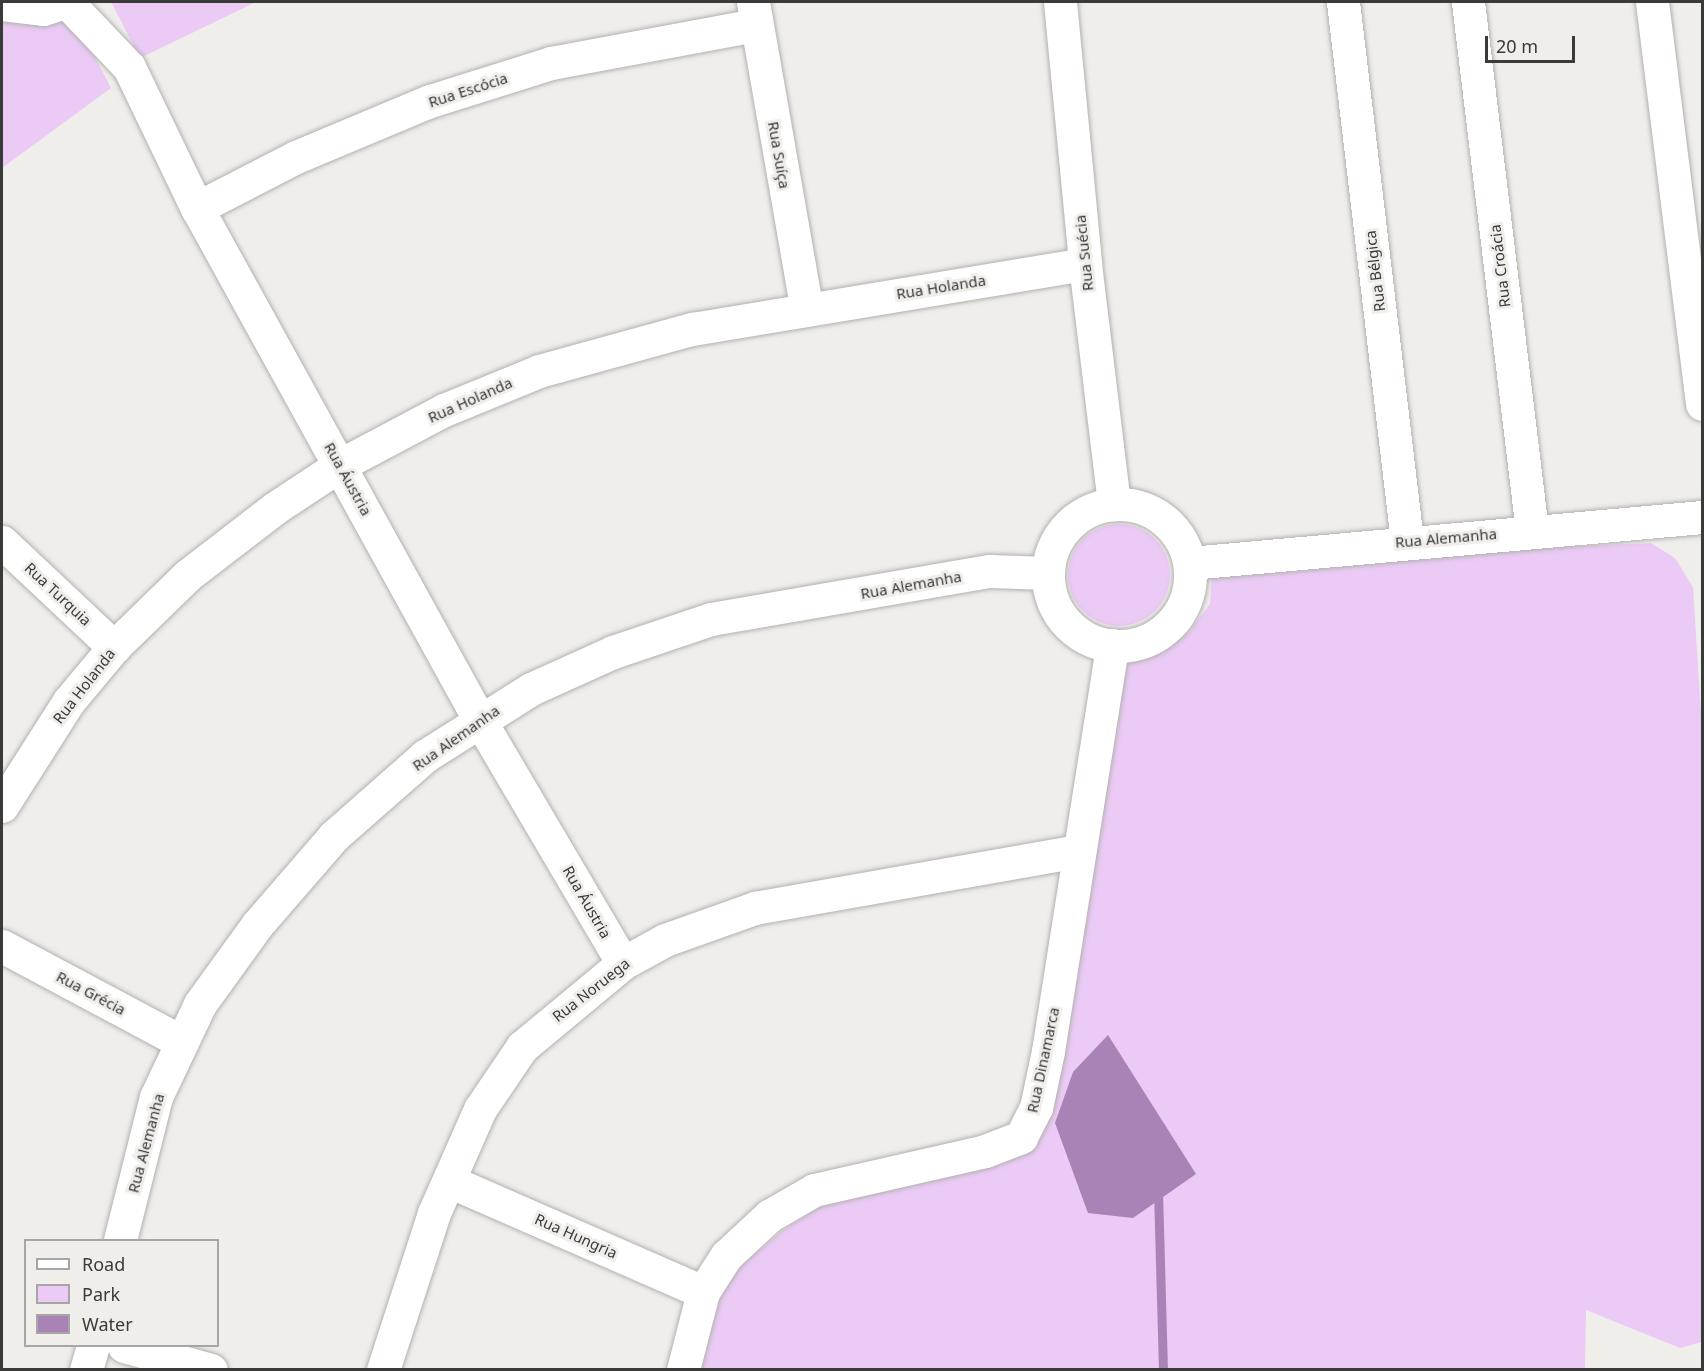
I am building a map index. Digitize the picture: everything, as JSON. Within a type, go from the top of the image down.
[{"type":"street","points":[[2,4],[43,9],[65,2]]},
{"type":"street","name":"Rua Áustria","points":[[65,2],[129,68],[197,208],[479,719],[623,963]]},
{"type":"street","name":"Rua Suécia","points":[[1060,2],[1085,264],[1114,504]]},
{"type":"street","name":"Rua Bélgica","points":[[1343,2],[1407,541]]},
{"type":"street","name":"Rua Croácia","points":[[1468,2],[1532,531]]},
{"type":"street","points":[[1652,2],[1702,404]]},
{"type":"street","name":"Rua Escócia","points":[[197,208],[296,157],[430,101],[551,63],[755,13]]},
{"type":"street","name":"Rua Suíça","points":[[755,13],[806,308]]},
{"type":"street","name":"Rua Holanda","points":[[2,806],[69,700],[114,647],[188,575],[275,508],[340,465],[444,410],[538,371],[692,329],[806,308],[1085,264]]},
{"type":"street","points":[[1114,504],[1135,505],[1154,513],[1183,543],[1190,563],[1188,595],[1171,623],[1144,641],[1112,645],[1091,640],[1073,629],[1059,613],[1050,594],[1048,573],[1056,539],[1067,525],[1097,507],[1114,504]]},
{"type":"street","name":"Rua Alemanha","points":[[1190,563],[1407,541],[1702,517]]},
{"type":"street","name":"Rua Turquia","points":[[2,542],[114,647]]},
{"type":"street","name":"Rua Alemanha","points":[[120,1239],[156,1097],[180,1041],[200,1004],[257,926],[334,836],[425,756],[479,719],[531,689],[613,652],[711,619],[990,571],[1048,573]]},
{"type":"street","name":"Rua Dinamarca","points":[[683,1370],[703,1292],[726,1256],[769,1216],[814,1190],[985,1151],[1021,1137],[1036,1108],[1048,1051],[1112,645]]},
{"type":"street","name":"Rua Noruega","points":[[383,1370],[434,1213],[480,1109],[522,1047],[623,963],[665,940],[755,908],[1079,851]]},
{"type":"street","name":"Rua Grécia","points":[[2,946],[180,1041]]},
{"type":"street","name":"Rua Hungria","points":[[449,1181],[703,1292]]},
{"type":"street","points":[[86,1370],[93,1347]]},
{"type":"street","points":[[128,1347],[211,1370]]},
{"type":"green space","points":[[66,2],[111,88],[2,168],[2,4]]},
{"type":"green space","points":[[111,2],[256,2],[140,58]]},
{"type":"green space","points":[[1119,524],[1138,528],[1155,539],[1166,556],[1170,575],[1166,594],[1155,611],[1138,622],[1119,626],[1100,622],[1083,611],[1072,594],[1068,575],[1072,556],[1083,539],[1100,528]]},
{"type":"green space","points":[[1651,543],[1675,558],[1693,587],[1702,729],[1702,1342],[1680,1348],[1586,1310],[1585,1369],[690,1370],[701,1325],[736,1270],[782,1231],[829,1200],[992,1160],[1063,1028],[1128,660],[1158,652],[1188,633],[1210,604],[1212,575],[1535,548]]},
{"type":"water","points":[[1108,1035],[1196,1174],[1133,1218],[1088,1213],[1055,1123],[1073,1072]]},
{"type":"waterway","points":[[1158,1191],[1163,1370]]}]
